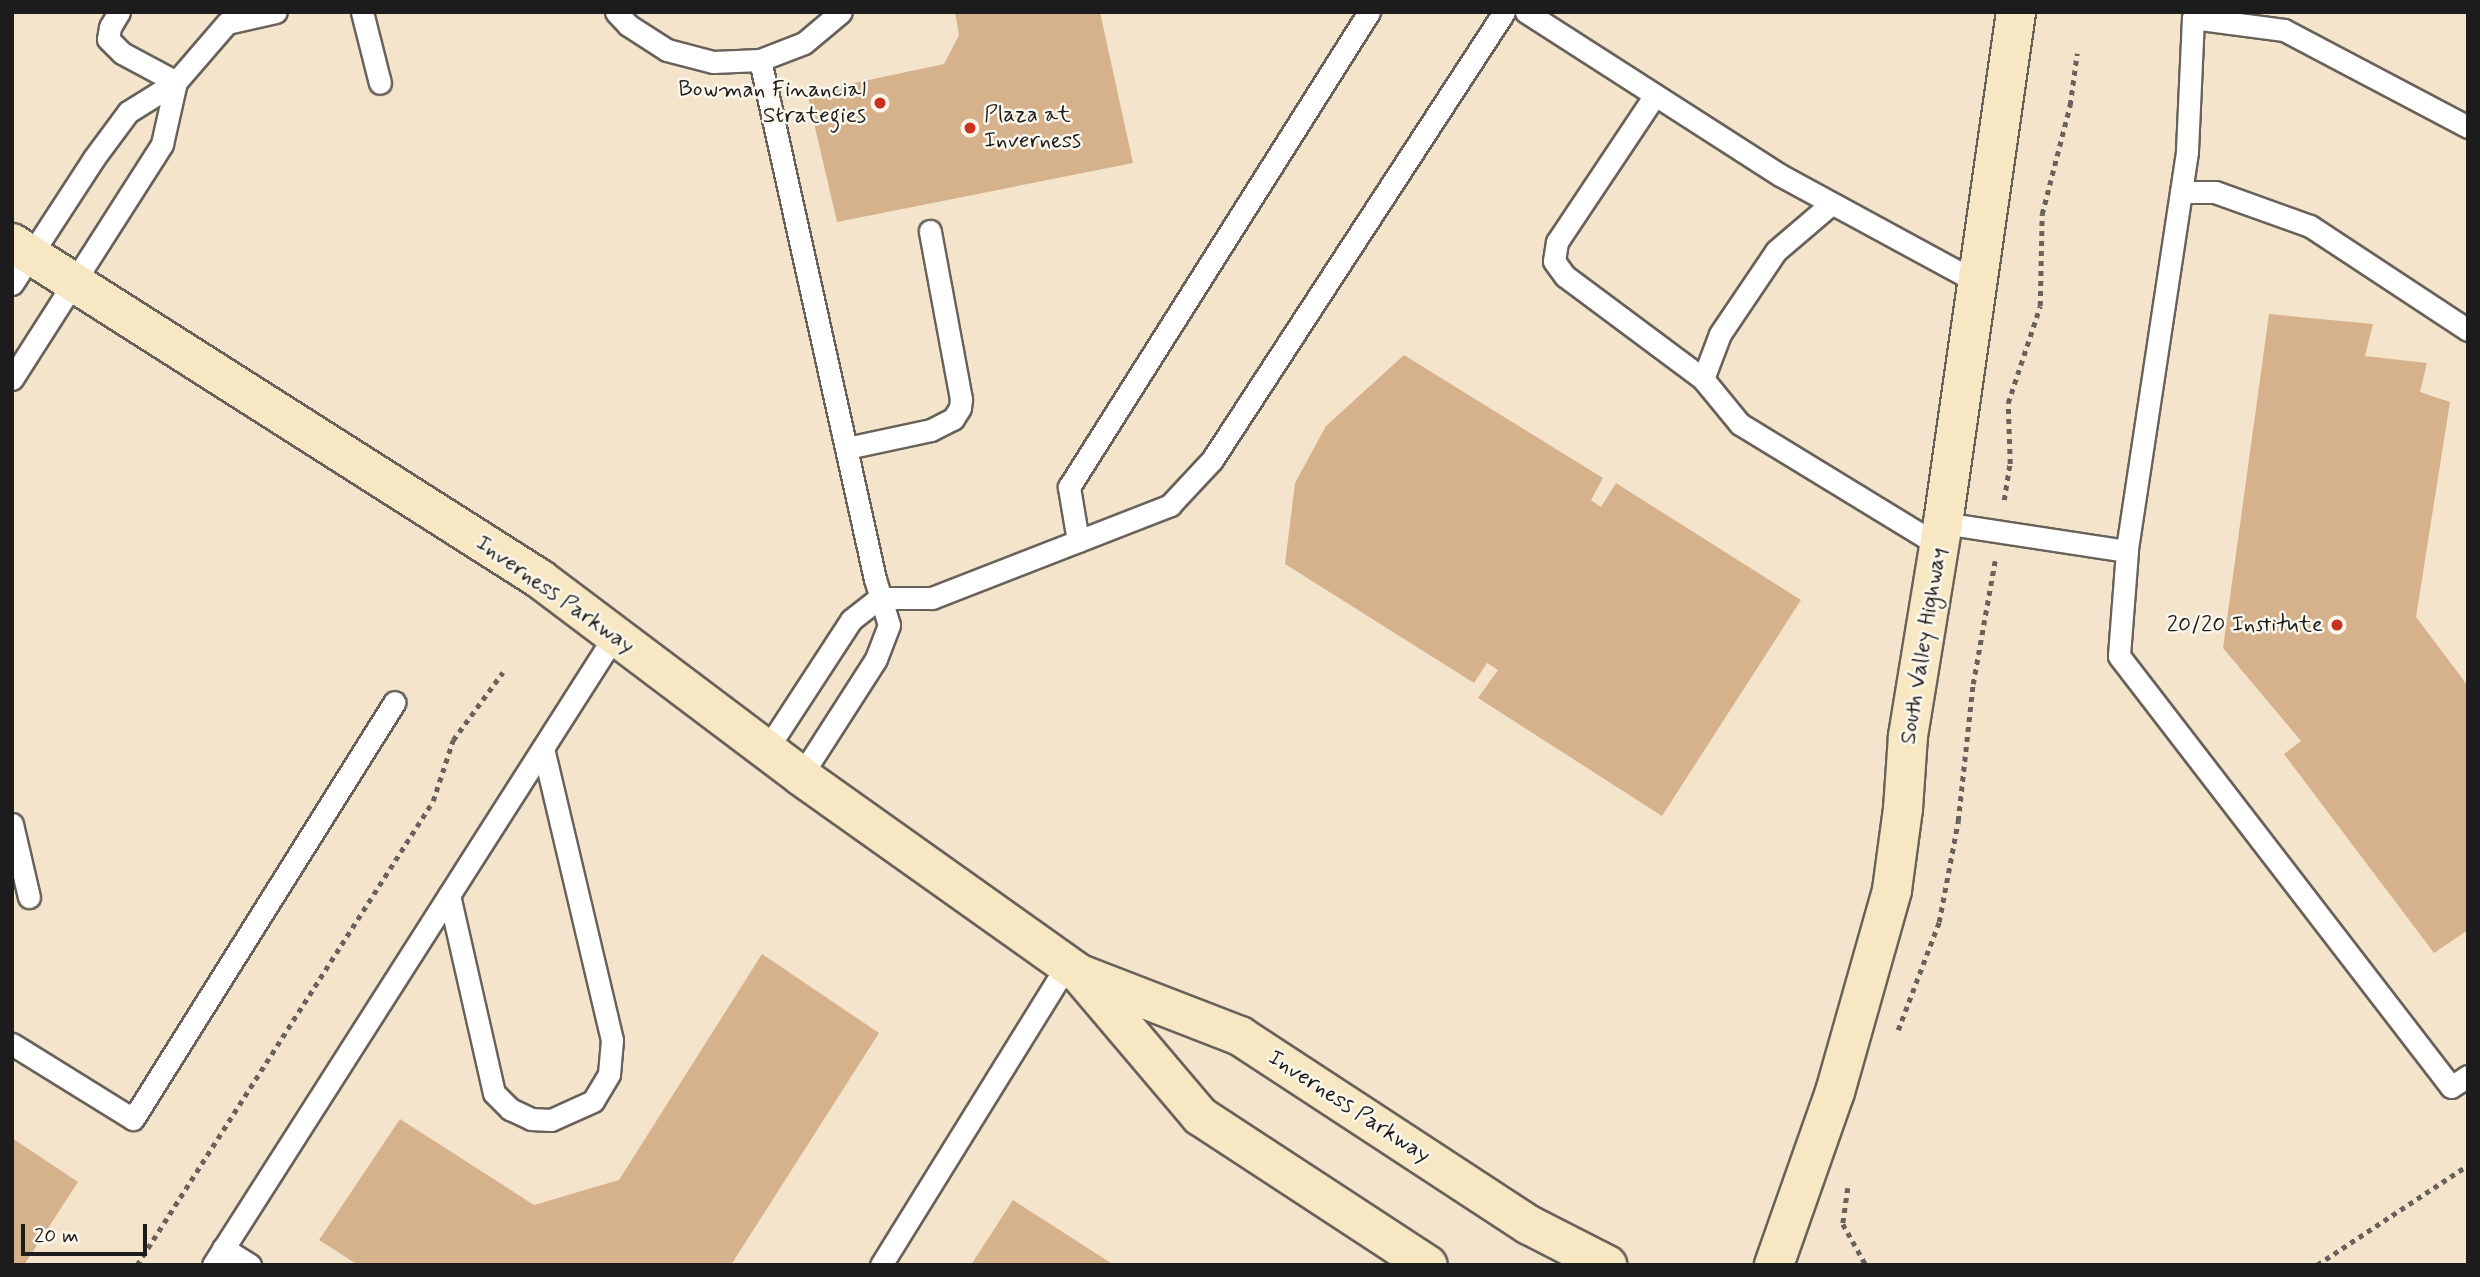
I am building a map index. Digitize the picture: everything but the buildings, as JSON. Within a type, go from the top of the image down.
[{"type":"main road","name":"South Valley Highway","points":[[1774,1265],[1835,1093],[1886,919],[1903,809],[1908,736],[1941,534],[2016,12]]},
{"type":"main road","name":"Inverness Parkway","points":[[18,261],[74,283],[540,579],[802,776],[1073,970],[1200,1116],[1428,1265]]},
{"type":"main road","name":"Inverness Parkway","points":[[1073,970],[1240,1036],[1529,1224],[1607,1265]]},
{"type":"lane","points":[[119,12],[110,27],[108,39],[121,53],[176,82]]},
{"type":"lane","points":[[18,261],[128,112],[176,82],[227,23],[276,12]]},
{"type":"lane","points":[[362,12],[380,83]]},
{"type":"lane","points":[[617,12],[628,25],[667,50],[713,62],[760,60],[804,43],[842,12]]},
{"type":"lane","points":[[1078,541],[1069,486],[1369,12]]},
{"type":"lane","points":[[767,749],[851,620],[883,598],[932,598],[1170,505],[1212,460],[1504,12]]},
{"type":"lane","points":[[1526,12],[1780,175],[1977,282]]},
{"type":"lane","points":[[2468,127],[2284,30],[2193,18],[2187,152],[2127,551],[2119,656],[2451,1087],[2468,1076]]},
{"type":"lane","points":[[760,60],[846,448],[889,625],[876,659],[802,776]]},
{"type":"lane","points":[[12,379],[162,144],[176,82]]},
{"type":"lane","points":[[1655,96],[1557,242],[1554,261],[1565,276],[1703,379],[1740,424],[1941,534],[2001,529],[2127,551]]},
{"type":"lane","points":[[2181,192],[2215,192],[2311,226],[2468,330]]},
{"type":"lane","points":[[1703,379],[1720,334],[1776,251],[1832,204]]},
{"type":"lane","points":[[846,448],[931,430],[953,419],[960,408],[961,399],[930,231]]},
{"type":"lane","points":[[250,1265],[218,1256],[615,635]]},
{"type":"lane","points":[[12,1044],[133,1119],[395,702]]},
{"type":"lane","points":[[449,895],[494,1093],[510,1109],[531,1119],[551,1119],[593,1101],[609,1074],[612,1040],[543,748]]},
{"type":"lane","points":[[12,824],[29,897]]},
{"type":"lane","points":[[881,1265],[1073,970]]},
{"type":"path","points":[[1895,1039],[1939,922],[1958,821],[1973,684],[2010,464],[2008,404],[2040,306],[2042,214],[2070,105],[2077,53]]},
{"type":"path","points":[[137,1265],[433,802],[453,740],[503,672]]},
{"type":"path","points":[[2317,1265],[2468,1164]]},
{"type":"path","points":[[1848,1183],[1843,1224],[1866,1265]]},
{"type":"place","name":"Bowman Financial Strategies","points":[[880,103]]},
{"type":"place","name":"Plaza at Inverness","points":[[970,128]]},
{"type":"place","name":"20/20 Institute","points":[[2337,625]]}]
